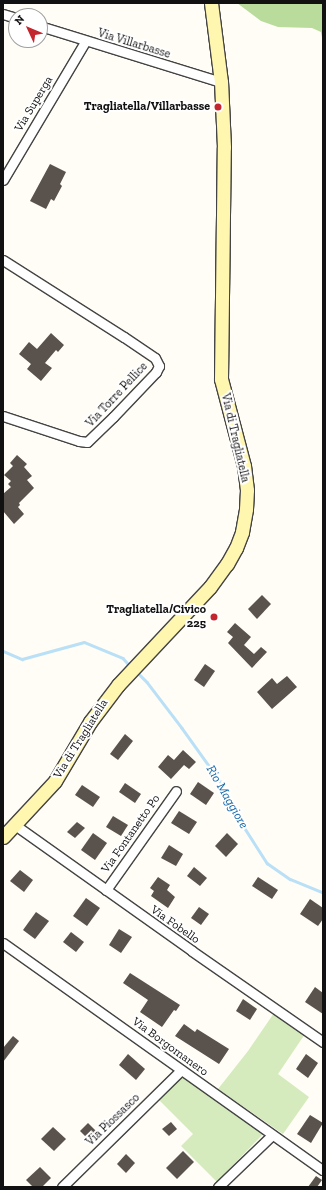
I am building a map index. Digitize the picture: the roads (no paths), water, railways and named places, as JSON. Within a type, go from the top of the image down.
[{"type":"street","name":"Via di Tragliatella","points":[[3,836],[55,781],[98,711],[126,676],[210,587],[227,564],[238,543],[246,509],[247,490],[244,466],[221,379],[224,209],[221,82],[211,3]]},
{"type":"street","name":"Via Villarbasse","points":[[48,29],[86,42],[221,82]]},
{"type":"street","name":"Via Superga","points":[[3,180],[86,42]]},
{"type":"street","name":"Via Torre Pellice","points":[[3,260],[124,336],[155,358],[159,366],[156,372],[97,434],[87,442],[79,441],[3,416]]},
{"type":"street","name":"Via Fontanetto Po","points":[[106,890],[176,791]]},
{"type":"street","name":"Via Fobello","points":[[15,825],[323,1042]]},
{"type":"street","name":"Via Borgomanero","points":[[3,943],[323,1170]]},
{"type":"street","name":"Via Piossasco","points":[[62,1187],[181,1070]]},
{"type":"street","points":[[218,1187],[272,1135]]},
{"type":"waterway","points":[[3,651],[22,659],[84,642],[123,658],[130,666]]},
{"type":"waterway","name":"Rio Maggiore","points":[[137,672],[147,682],[220,781],[244,827],[267,863],[290,879],[323,892]]},
{"type":"place","name":"Tragliatella/Villarbasse","points":[[218,107]]},
{"type":"place","name":"Tragliatella/Civico 225","points":[[214,617]]}]
